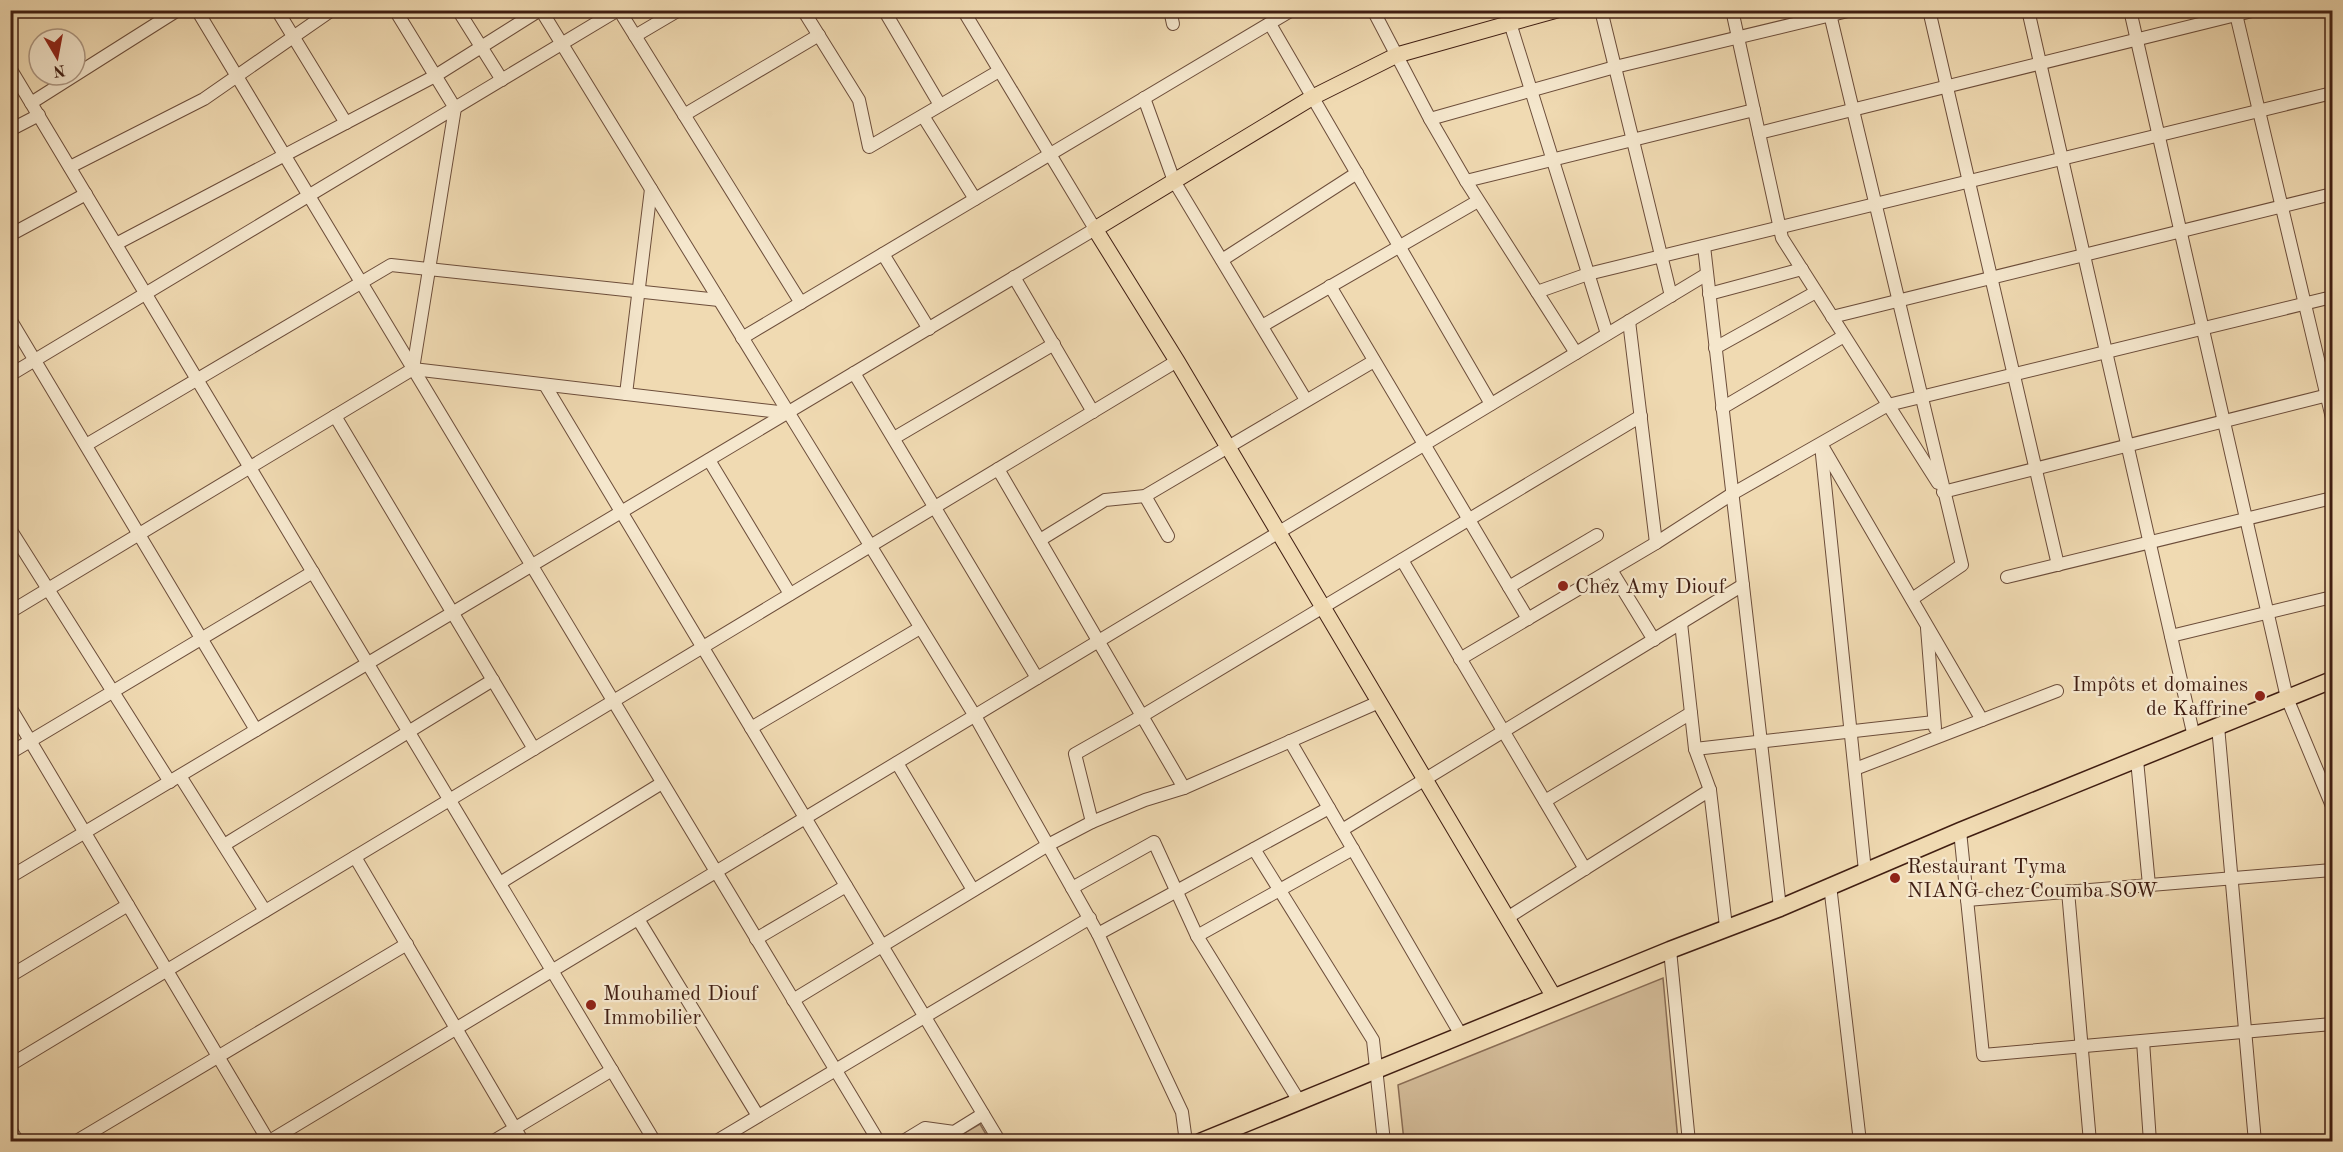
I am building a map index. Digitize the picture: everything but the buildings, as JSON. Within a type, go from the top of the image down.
[{"type":"highway","points":[[1200,1142],[1726,927],[1780,908],[1960,831],[2332,680]]},
{"type":"main road","points":[[1554,997],[1177,361],[1095,230],[1313,97],[1397,55],[1508,17],[1557,10]]},
{"type":"street","points":[[32,103],[178,10]]},
{"type":"street","points":[[197,10],[879,1142]]},
{"type":"street","points":[[277,10],[346,123]]},
{"type":"street","points":[[70,167],[204,99],[332,10]]},
{"type":"street","points":[[395,10],[454,108],[413,369]]},
{"type":"street","points":[[458,10],[502,80]]},
{"type":"street","points":[[116,244],[435,76],[540,10],[975,716],[1098,934],[1182,1112],[1186,1142]]},
{"type":"street","points":[[10,375],[619,10],[801,303]]},
{"type":"street","points":[[635,36],[679,10]]},
{"type":"street","points":[[803,10],[859,100],[869,147],[999,71]]},
{"type":"street","points":[[884,10],[940,105]]},
{"type":"street","points":[[10,877],[1095,230],[963,10]]},
{"type":"street","points":[[1170,10],[1173,24]]},
{"type":"street","points":[[742,338],[1292,10]]},
{"type":"street","points":[[1373,10],[1430,119],[1466,181],[1576,353]]},
{"type":"street","points":[[1601,10],[1671,296]]},
{"type":"street","points":[[1732,10],[1782,238],[1943,492]]},
{"type":"street","points":[[1430,119],[1615,67],[1738,38],[1830,13],[1852,10]]},
{"type":"street","points":[[1929,10],[2058,565]]},
{"type":"street","points":[[2028,10],[2194,737]]},
{"type":"street","points":[[2130,10],[2287,698],[2332,806]]},
{"type":"street","points":[[1759,133],[2136,40],[2235,13],[2256,10]]},
{"type":"street","points":[[1830,13],[1962,565],[1912,599]]},
{"type":"street","points":[[2235,13],[2305,303],[2330,395],[2332,418]]},
{"type":"street","points":[[1508,17],[1607,334]]},
{"type":"street","points":[[1270,24],[1491,404]]},
{"type":"street","points":[[684,115],[819,35]]},
{"type":"street","points":[[10,68],[655,1142]]},
{"type":"street","points":[[1537,292],[1588,274],[2332,93]]},
{"type":"street","points":[[1144,99],[1174,181],[1306,400]]},
{"type":"street","points":[[1466,181],[1754,110]]},
{"type":"street","points":[[10,130],[39,115]]},
{"type":"street","points":[[923,116],[975,199]]},
{"type":"street","points":[[1222,260],[1357,173]]},
{"type":"street","points":[[626,394],[651,189]]},
{"type":"street","points":[[10,235],[86,194]]},
{"type":"street","points":[[1832,317],[2332,194]]},
{"type":"street","points":[[1262,326],[1478,201]]},
{"type":"street","points":[[1704,246],[1780,908]]},
{"type":"street","points":[[883,254],[929,329]]},
{"type":"street","points":[[86,445],[391,265],[719,300]]},
{"type":"street","points":[[1709,294],[1802,269]]},
{"type":"street","points":[[10,707],[269,1141],[1707,274]]},
{"type":"street","points":[[1014,278],[1093,412]]},
{"type":"street","points":[[1330,286],[1528,620]]},
{"type":"street","points":[[1715,348],[1816,292]]},
{"type":"street","points":[[1461,659],[1656,543],[1732,494],[1888,405],[2332,297]]},
{"type":"street","points":[[10,320],[256,730]]},
{"type":"street","points":[[1629,321],[1656,543]]},
{"type":"street","points":[[1722,408],[1844,336]]},
{"type":"street","points":[[894,438],[1054,345]]},
{"type":"street","points":[[10,1065],[1177,361]]},
{"type":"street","points":[[1040,540],[1105,500],[1145,496],[1374,361]]},
{"type":"street","points":[[10,612],[413,369],[788,413]]},
{"type":"street","points":[[854,373],[1037,678]]},
{"type":"street","points":[[545,385],[1000,1142]]},
{"type":"street","points":[[1943,492],[2330,395]]},
{"type":"street","points":[[335,416],[534,749]]},
{"type":"street","points":[[1092,822],[1076,754],[1641,416]]},
{"type":"street","points":[[1821,445],[1982,720]]},
{"type":"street","points":[[1821,445],[1865,871]]},
{"type":"street","points":[[710,460],[790,594]]},
{"type":"street","points":[[998,469],[1184,788]]},
{"type":"street","points":[[1145,496],[1168,536]]},
{"type":"street","points":[[2007,578],[2332,498]]},
{"type":"street","points":[[10,529],[113,692],[224,845],[265,911]]},
{"type":"street","points":[[1509,587],[1597,535]]},
{"type":"street","points":[[1402,560],[1585,869]]},
{"type":"street","points":[[1611,570],[1654,640]]},
{"type":"street","points":[[10,753],[313,572]]},
{"type":"street","points":[[1342,830],[1743,585]]},
{"type":"street","points":[[2171,636],[2332,597]]},
{"type":"street","points":[[1681,623],[1695,749],[1710,790],[1726,927]]},
{"type":"street","points":[[1927,625],[1935,738]]},
{"type":"street","points":[[751,728],[920,628]]},
{"type":"street","points":[[224,845],[493,680]]},
{"type":"street","points":[[1855,769],[2056,691]]},
{"type":"street","points":[[793,1000],[1048,845],[1092,822],[1145,800],[1184,788],[1379,702]]},
{"type":"street","points":[[1545,801],[1691,713]]},
{"type":"street","points":[[1695,749],[1934,722]]},
{"type":"street","points":[[2218,726],[2255,1142]]},
{"type":"street","points":[[1290,741],[1461,1035]]},
{"type":"street","points":[[2137,760],[2149,885]]},
{"type":"street","points":[[897,763],[973,890]]},
{"type":"street","points":[[500,883],[662,783]]},
{"type":"street","points":[[1507,918],[1710,790]]},
{"type":"street","points":[[1098,934],[1329,808]]},
{"type":"street","points":[[1960,831],[1983,1055],[2332,1024]]},
{"type":"street","points":[[1072,888],[1154,842],[1197,936],[1299,1101]]},
{"type":"street","points":[[1254,849],[1373,1041],[1384,1142]]},
{"type":"street","points":[[1197,936],[1353,849]]},
{"type":"street","points":[[355,857],[523,1142]]},
{"type":"street","points":[[1967,900],[2332,870]]},
{"type":"street","points":[[1830,885],[1860,1142]]},
{"type":"street","points":[[756,939],[846,886]]},
{"type":"street","points":[[2068,891],[2090,1142]]},
{"type":"street","points":[[10,976],[128,905]]},
{"type":"street","points":[[715,1142],[1090,918]]},
{"type":"street","points":[[638,919],[758,1116]]},
{"type":"street","points":[[75,1142],[407,944]]},
{"type":"street","points":[[1670,950],[1689,1142]]},
{"type":"street","points":[[2143,1041],[2150,1142]]},
{"type":"street","points":[[492,1142],[612,1070]]},
{"type":"street","points":[[902,1142],[925,1128],[954,1132],[983,1114]]},
{"type":"street","points":[[10,1129],[18,1142]]},
{"type":"shaded area","points":[[1663,978],[1678,1141],[1404,1141],[1398,1085]]},
{"type":"shaded area","points":[[980,1124],[990,1141],[910,1142],[924,1133],[954,1139]]},
{"type":"place","name":"Chez Amy Diouf","points":[[1563,586]]},
{"type":"place","name":"Impôts et domaines de Kaffrine","points":[[2260,696]]},
{"type":"place","name":"Restaurant Tyma NIANG chez Coumba SOW","points":[[1895,878]]},
{"type":"place","name":"Mouhamed Diouf Immobilier","points":[[591,1005]]}]
